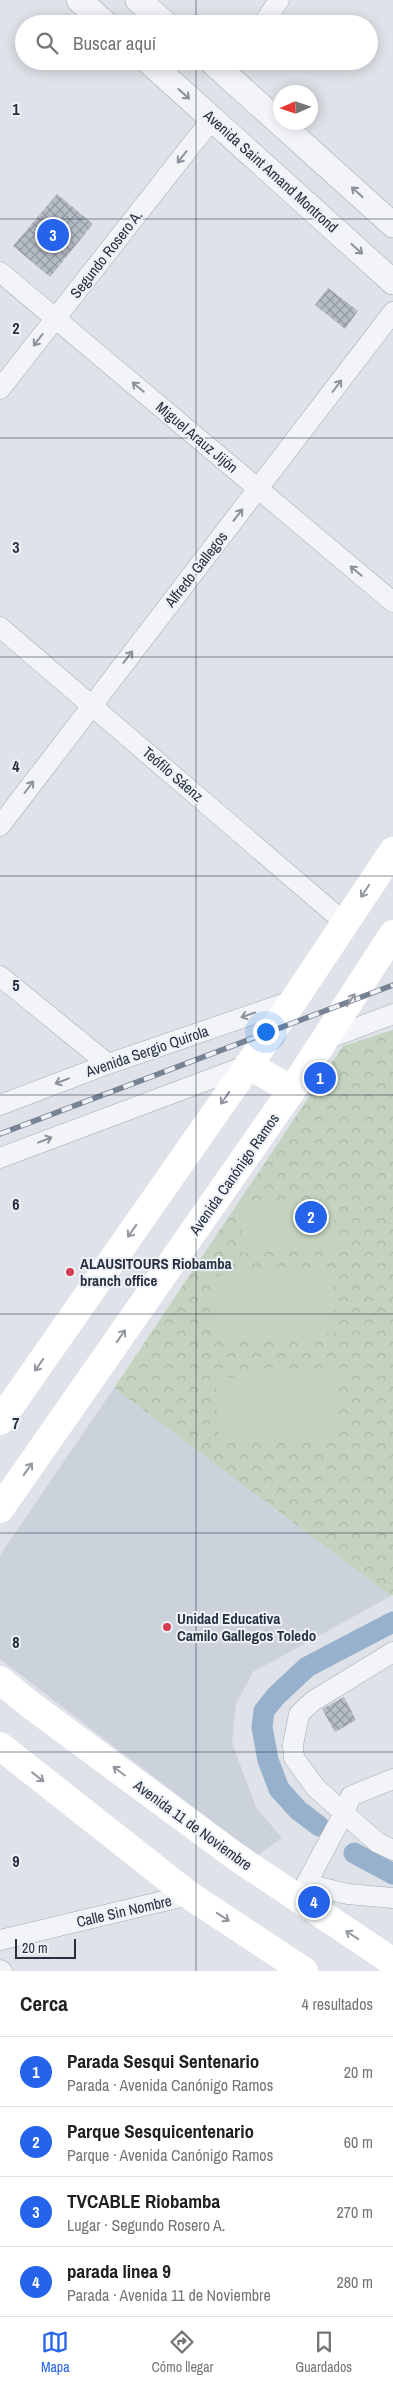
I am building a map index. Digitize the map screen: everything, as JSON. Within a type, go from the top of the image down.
[{"type":"main road","points":[[0,1421],[294,1000],[344,922],[393,851]]},
{"type":"main road","name":"Avenida Canónigo Ramos","points":[[0,1510],[292,1090],[393,934]]},
{"type":"main road","points":[[248,1065],[292,1090]]},
{"type":"main road","name":"Avenida 11 de Noviembre","points":[[0,1680],[32,1706],[234,1856],[302,1891],[393,1962]]},
{"type":"main road","points":[[0,1746],[189,1895],[304,1971]]},
{"type":"street","points":[[79,0],[96,15]]},
{"type":"street","points":[[138,0],[156,15]]},
{"type":"street","points":[[268,15],[279,0]]},
{"type":"street","name":"Avenida Saint Amand Montrond","points":[[158,70],[393,282]]},
{"type":"street","points":[[229,70],[393,225]]},
{"type":"street","name":"Segundo Rosero A.","points":[[0,389],[212,119]]},
{"type":"street","name":"Miguel Arauz Jijón","points":[[0,272],[393,602]]},
{"type":"street","name":"Alfredo Gallegos","points":[[0,826],[393,312]]},
{"type":"street","name":"Teófilo Sáenz","points":[[0,627],[344,922]]},
{"type":"street","points":[[0,976],[108,1064]]},
{"type":"street","name":"Avenida Sergio Quirola","points":[[0,1105],[108,1064],[294,1000]]},
{"type":"street","points":[[325,1040],[393,1014]]},
{"type":"street","points":[[0,1158],[248,1065]]},
{"type":"street","points":[[393,1652],[313,1701],[299,1714],[292,1745],[294,1758],[316,1788],[378,1843],[393,1850]]},
{"type":"street","points":[[393,1779],[351,1796],[344,1813],[302,1891],[393,1898]]},
{"type":"street","name":"Calle Sin Nombre","points":[[0,1940],[189,1895]]},
{"type":"shaded area","name":"Unidad Educativa Camilo Gallegos Toledo","points":[[114,1388],[391,1596],[253,1672],[236,1704],[232,1743],[256,1807],[282,1838],[257,1856],[0,1659],[0,1555]]},
{"type":"green space","points":[[393,1030],[393,1595],[391,1596],[114,1388],[343,1046]]},
{"type":"green space","points":[[333,1201],[335,1248],[243,1253],[240,1207]]},
{"type":"green space","points":[[332,1270],[335,1333],[214,1339],[211,1276]]},
{"type":"green space","points":[[336,1372],[339,1435],[219,1441],[216,1378]]},
{"type":"building","points":[[57,194],[93,224],[50,277],[13,246]]},
{"type":"building","points":[[328,288],[358,311],[345,329],[315,305]]},
{"type":"building","points":[[344,1697],[356,1720],[335,1732],[322,1709]]},
{"type":"waterway","points":[[319,1826],[298,1810],[279,1789],[268,1760],[262,1727],[264,1711],[276,1696],[307,1667],[393,1622]]},
{"type":"waterway","points":[[354,1853],[393,1874]]},
{"type":"railway","points":[[0,1134],[393,985]]},
{"type":"place","name":"TVCABLE Riobamba","points":[[53,235]]},
{"type":"place","name":"Parada Sesqui Sentenario","points":[[320,1078]]},
{"type":"place","name":"Parque Sesquicentenario","points":[[311,1217]]},
{"type":"place","name":"ALAUSITOURS Riobamba branch office","points":[[70,1272]]},
{"type":"place","name":"Unidad Educativa Camilo Gallegos Toledo","points":[[167,1627]]},
{"type":"place","name":"parada linea 9","points":[[314,1902]]}]
